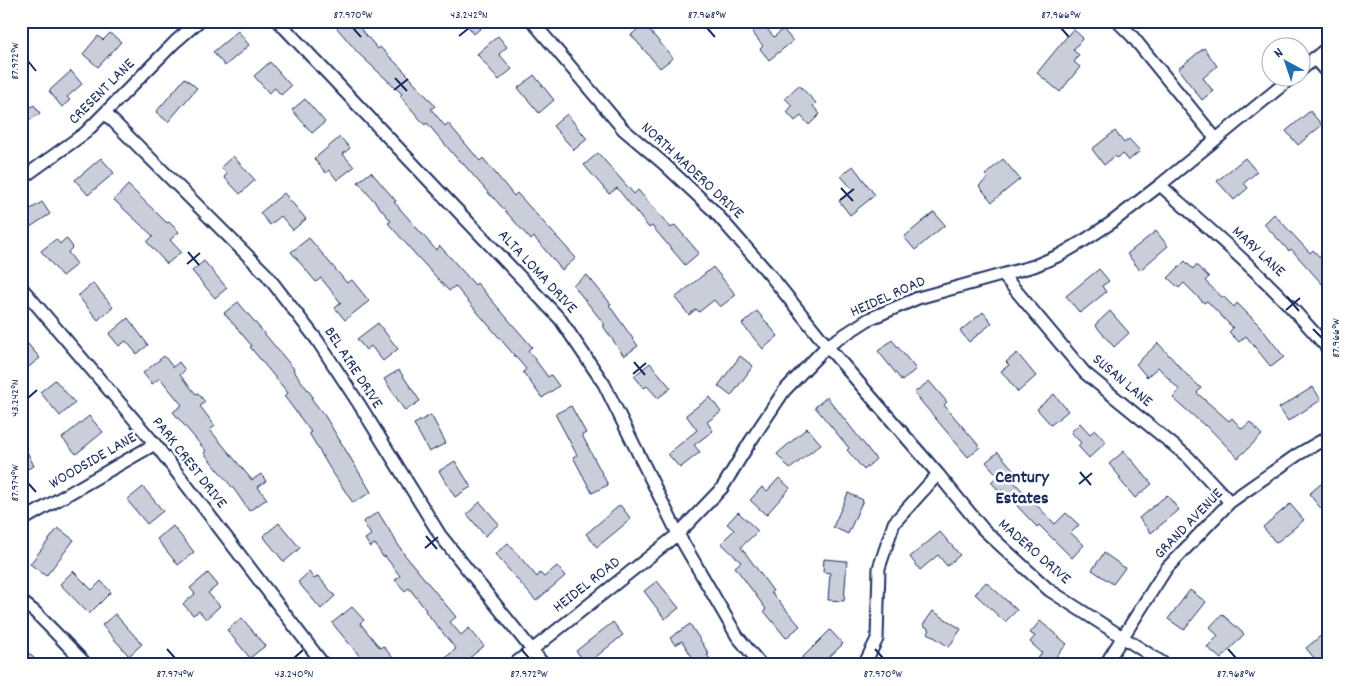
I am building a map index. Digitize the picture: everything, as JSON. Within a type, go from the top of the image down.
[{"type":"street","name":"CRESENT LANE","points":[[21,179],[85,133],[175,42],[199,21]]},
{"type":"street","name":"ALTA LOMA DRIVE","points":[[278,21],[560,319],[604,384],[678,534],[737,636],[761,665]]},
{"type":"street","name":"NORTH MADERO DRIVE","points":[[532,21],[622,129],[663,162],[714,211],[770,275],[827,346]]},
{"type":"street","points":[[1117,21],[1132,36],[1216,139]]},
{"type":"street","points":[[1328,47],[1314,58],[1328,74]]},
{"type":"street","name":"HEIDEL ROAD","points":[[513,665],[678,534],[722,488],[784,391],[827,346],[869,320],[918,298],[1003,275],[1048,260],[1085,240],[1160,184],[1279,88]]},
{"type":"street","name":"BEL AIRE DRIVE","points":[[105,113],[266,274],[317,340],[440,535],[544,665]]},
{"type":"street","name":"MARY LANE","points":[[1160,184],[1260,275],[1328,349]]},
{"type":"street","name":"SUSAN LANE","points":[[1003,275],[1085,373],[1188,457],[1230,502]]},
{"type":"street","name":"PARK CREST DRIVE","points":[[21,287],[155,444],[324,665]]},
{"type":"street","name":"MADERO DRIVE","points":[[827,346],[983,529],[1049,590],[1166,665]]},
{"type":"street","name":"GRAND AVENUE","points":[[1105,665],[1166,569],[1230,502],[1297,455],[1328,437]]},
{"type":"street","name":"WOODSIDE LANE","points":[[21,521],[155,444]]},
{"type":"street","points":[[864,665],[877,639],[879,568],[894,523],[938,474]]},
{"type":"street","points":[[21,601],[35,612],[87,665]]},
{"type":"building","points":[[331,21],[354,21],[378,49],[380,47],[435,106],[431,109],[445,126],[448,123],[480,161],[483,158],[514,196],[517,193],[576,258],[562,270],[534,237],[531,240],[427,123],[425,125],[400,96],[402,94],[358,53]]},
{"type":"building","points":[[464,21],[489,21],[474,34]]},
{"type":"building","points":[[762,23],[774,37],[783,29],[793,41],[769,60],[760,49],[763,46],[752,32]]},
{"type":"building","points":[[644,24],[673,58],[660,68],[631,35]]},
{"type":"building","points":[[1073,29],[1083,38],[1073,50],[1079,55],[1074,62],[1080,67],[1060,92],[1037,73]]},
{"type":"building","points":[[238,31],[249,45],[225,66],[213,52]]},
{"type":"building","points":[[110,33],[121,42],[98,67],[83,54],[98,36],[103,40]]},
{"type":"building","points":[[498,36],[507,47],[499,54],[512,69],[499,80],[477,54]]},
{"type":"building","points":[[1204,48],[1217,66],[1203,78],[1213,91],[1202,100],[1178,69]]},
{"type":"building","points":[[270,62],[291,86],[281,95],[275,88],[269,93],[254,76]]},
{"type":"building","points":[[71,71],[82,84],[67,97],[70,100],[62,107],[49,91]]},
{"type":"building","points":[[534,75],[554,100],[539,113],[518,88]]},
{"type":"building","points":[[185,78],[197,88],[168,122],[156,112]]},
{"type":"building","points":[[799,85],[816,103],[813,106],[820,114],[809,125],[801,116],[795,121],[787,112],[792,106],[785,98]]},
{"type":"building","points":[[305,99],[325,122],[312,133],[292,110]]},
{"type":"building","points":[[34,105],[40,113],[21,127],[21,114]]},
{"type":"building","points":[[1310,111],[1322,125],[1298,145],[1286,131]]},
{"type":"building","points":[[567,114],[587,139],[574,150],[553,126]]},
{"type":"building","points":[[1115,131],[1124,143],[1129,139],[1140,151],[1128,161],[1123,154],[1117,158],[1115,156],[1104,165],[1092,149]]},
{"type":"building","points":[[340,137],[350,148],[343,154],[354,167],[337,180],[329,170],[326,173],[314,159]]},
{"type":"building","points":[[598,153],[634,194],[638,190],[671,228],[675,225],[699,253],[685,265],[652,226],[649,228],[617,188],[609,194],[584,165]]},
{"type":"building","points":[[233,156],[255,180],[240,194],[224,177],[227,174],[221,167]]},
{"type":"building","points":[[101,158],[114,173],[88,195],[75,180]]},
{"type":"building","points":[[1245,158],[1257,172],[1244,183],[1248,188],[1234,200],[1217,181]]},
{"type":"building","points":[[1003,159],[1020,179],[992,202],[979,186],[988,178],[985,175]]},
{"type":"building","points":[[853,166],[875,195],[850,215],[839,201],[853,190],[841,176]]},
{"type":"building","points":[[371,172],[396,201],[394,202],[436,250],[440,246],[475,285],[477,283],[532,347],[528,350],[548,377],[551,375],[559,386],[542,398],[523,372],[526,369],[455,286],[449,291],[415,254],[388,223],[391,221],[358,182]]},
{"type":"building","points":[[128,185],[167,223],[169,222],[179,232],[170,240],[181,252],[167,264],[147,242],[153,236],[114,200]]},
{"type":"building","points":[[284,193],[306,219],[293,230],[281,216],[270,225],[260,213]]},
{"type":"building","points":[[42,202],[50,214],[21,233],[21,215]]},
{"type":"building","points":[[934,212],[945,225],[915,250],[904,237]]},
{"type":"building","points":[[1274,214],[1310,253],[1313,250],[1328,266],[1328,281],[1323,285],[1291,249],[1289,251],[1264,224]]},
{"type":"building","points":[[1156,231],[1168,246],[1140,270],[1127,254]]},
{"type":"building","points":[[66,238],[73,247],[68,252],[77,264],[62,276],[41,251],[56,239],[60,244]]},
{"type":"building","points":[[309,238],[347,283],[352,280],[369,301],[345,320],[335,308],[341,303],[321,278],[316,282],[291,252]]},
{"type":"building","points":[[204,261],[227,288],[215,298],[192,271]]},
{"type":"building","points":[[1185,261],[1193,269],[1196,265],[1209,277],[1205,281],[1234,307],[1237,303],[1259,325],[1284,357],[1271,367],[1246,336],[1239,342],[1229,332],[1233,328],[1207,301],[1204,303],[1184,283],[1179,288],[1168,278]]},
{"type":"building","points":[[713,267],[736,295],[720,307],[714,300],[699,312],[696,309],[689,315],[675,298]]},
{"type":"building","points":[[1099,269],[1109,281],[1102,286],[1106,292],[1080,313],[1066,296]]},
{"type":"building","points":[[587,275],[611,304],[609,305],[638,346],[624,356],[603,326],[605,325],[573,285]]},
{"type":"building","points":[[93,283],[113,307],[98,320],[78,296]]},
{"type":"building","points":[[238,302],[294,369],[371,492],[353,503],[329,467],[309,433],[311,432],[284,396],[288,393],[224,313]]},
{"type":"building","points":[[757,311],[778,336],[763,349],[742,324]]},
{"type":"building","points":[[1110,311],[1129,333],[1114,347],[1095,325]]},
{"type":"building","points":[[983,312],[992,323],[969,342],[960,331]]},
{"type":"building","points":[[128,318],[148,345],[137,354],[126,341],[119,346],[109,334]]},
{"type":"building","points":[[378,323],[398,349],[383,361],[371,346],[366,350],[357,339]]},
{"type":"building","points":[[21,336],[40,358],[26,369],[21,363]]},
{"type":"building","points":[[892,340],[916,369],[902,381],[878,351]]},
{"type":"building","points":[[1158,343],[1201,388],[1197,393],[1229,421],[1232,418],[1242,429],[1250,422],[1262,435],[1238,458],[1206,425],[1173,398],[1179,390],[1158,367],[1147,377],[1136,364]]},
{"type":"building","points":[[1017,353],[1036,376],[1018,392],[1001,371],[1009,365],[1006,362]]},
{"type":"building","points":[[164,356],[173,367],[179,362],[185,370],[180,375],[205,402],[200,406],[215,426],[210,430],[252,480],[261,474],[266,481],[258,487],[267,499],[249,511],[204,453],[206,451],[173,412],[182,405],[160,378],[152,384],[143,373]]},
{"type":"building","points":[[740,356],[753,366],[731,396],[718,386]]},
{"type":"building","points":[[650,363],[671,388],[658,398],[647,386],[644,388],[634,376]]},
{"type":"building","points":[[399,370],[420,401],[405,411],[384,379]]},
{"type":"building","points":[[55,380],[75,403],[60,416],[40,392]]},
{"type":"building","points":[[929,381],[947,402],[944,405],[980,447],[968,457],[914,393]]},
{"type":"building","points":[[1313,387],[1321,400],[1288,421],[1279,408]]},
{"type":"building","points":[[1054,394],[1068,411],[1051,425],[1037,409]]},
{"type":"building","points":[[710,397],[721,412],[707,422],[713,431],[694,445],[700,452],[680,468],[668,454],[697,430],[686,415]]},
{"type":"building","points":[[827,397],[876,459],[864,470],[847,450],[849,448],[815,407]]},
{"type":"building","points":[[571,406],[586,433],[582,435],[608,485],[592,493],[573,457],[577,455],[555,414]]},
{"type":"building","points":[[431,415],[446,443],[429,452],[414,424]]},
{"type":"building","points":[[89,416],[103,432],[76,454],[62,438]]},
{"type":"building","points":[[1080,423],[1090,434],[1095,430],[1106,442],[1089,458],[1078,446],[1081,443],[1071,432]]},
{"type":"building","points":[[807,428],[821,444],[790,469],[777,454]]},
{"type":"building","points":[[21,439],[34,466],[21,472]]},
{"type":"building","points":[[1124,451],[1152,484],[1135,498],[1109,464]]},
{"type":"building","points":[[998,452],[1019,476],[1013,481],[1055,524],[1066,513],[1079,525],[1071,533],[1084,545],[1072,558],[1039,525],[1037,527],[1002,490],[1000,492],[991,482],[998,476],[986,462]]},
{"type":"building","points":[[455,461],[471,487],[455,497],[439,471]]},
{"type":"building","points":[[779,478],[790,488],[766,515],[750,500],[762,487],[767,491]]},
{"type":"building","points":[[1328,478],[1328,517],[1309,494]]},
{"type":"building","points":[[143,487],[163,511],[147,524],[127,500]]},
{"type":"building","points":[[848,493],[863,500],[848,534],[833,527]]},
{"type":"building","points":[[1167,495],[1179,510],[1151,533],[1139,518]]},
{"type":"building","points":[[480,502],[499,524],[485,536],[467,514]]},
{"type":"building","points":[[1290,504],[1304,520],[1276,543],[1263,527]]},
{"type":"building","points":[[620,505],[631,519],[597,547],[586,534]]},
{"type":"building","points":[[378,512],[404,554],[456,617],[450,622],[461,635],[469,628],[484,646],[461,665],[451,665],[445,658],[456,649],[409,588],[405,591],[395,580],[400,576],[385,556],[383,557],[375,544],[370,547],[365,539],[371,535],[363,522]]},
{"type":"building","points":[[738,512],[758,531],[741,547],[773,591],[771,592],[800,626],[786,638],[764,611],[766,609],[735,567],[741,562],[721,543],[734,530],[727,524]]},
{"type":"building","points":[[279,523],[300,548],[284,562],[263,536]]},
{"type":"building","points":[[173,526],[194,552],[178,565],[157,539]]},
{"type":"building","points":[[58,528],[74,540],[46,576],[30,564]]},
{"type":"building","points":[[940,532],[960,555],[947,566],[938,555],[920,570],[910,557]]},
{"type":"building","points":[[508,543],[537,577],[540,573],[544,577],[557,566],[565,576],[536,601],[495,554]]},
{"type":"building","points":[[1104,553],[1125,568],[1113,584],[1092,570]]},
{"type":"building","points":[[824,559],[847,561],[844,601],[828,600],[830,573],[823,572]]},
{"type":"building","points":[[73,571],[92,590],[101,581],[111,592],[89,614],[60,584]]},
{"type":"building","points":[[309,572],[314,579],[318,576],[335,596],[321,609],[298,582]]},
{"type":"building","points":[[208,573],[218,585],[208,593],[220,606],[206,619],[199,611],[193,615],[183,604],[195,594],[190,588]]},
{"type":"building","points":[[657,581],[679,608],[665,619],[644,591]]},
{"type":"building","points":[[986,582],[1017,610],[1005,622],[975,594]]},
{"type":"building","points":[[1190,590],[1206,602],[1184,630],[1168,619]]},
{"type":"building","points":[[352,607],[364,620],[360,623],[380,648],[383,646],[399,665],[367,665],[332,623]]},
{"type":"building","points":[[933,611],[961,629],[949,647],[928,633],[930,630],[923,625]]},
{"type":"building","points":[[115,614],[142,644],[129,656],[102,625]]},
{"type":"building","points":[[1222,614],[1244,634],[1221,659],[1207,647],[1218,636],[1210,627]]},
{"type":"building","points":[[242,618],[265,646],[250,658],[227,630]]},
{"type":"building","points":[[1040,621],[1067,644],[1049,665],[1033,665],[1042,653],[1030,642],[1035,636],[1030,633]]},
{"type":"building","points":[[613,622],[623,635],[587,664],[576,651]]},
{"type":"building","points":[[690,624],[709,654],[707,655],[715,665],[697,665],[682,641],[675,645],[670,638]]},
{"type":"building","points":[[830,630],[843,644],[821,665],[807,665],[801,659]]},
{"type":"building","points":[[1328,630],[1328,655],[1318,663],[1306,648]]},
{"type":"building","points":[[21,646],[34,658],[28,665],[21,665]]},
{"type":"district","name":"Century Estates","points":[[1022,488]]}]
